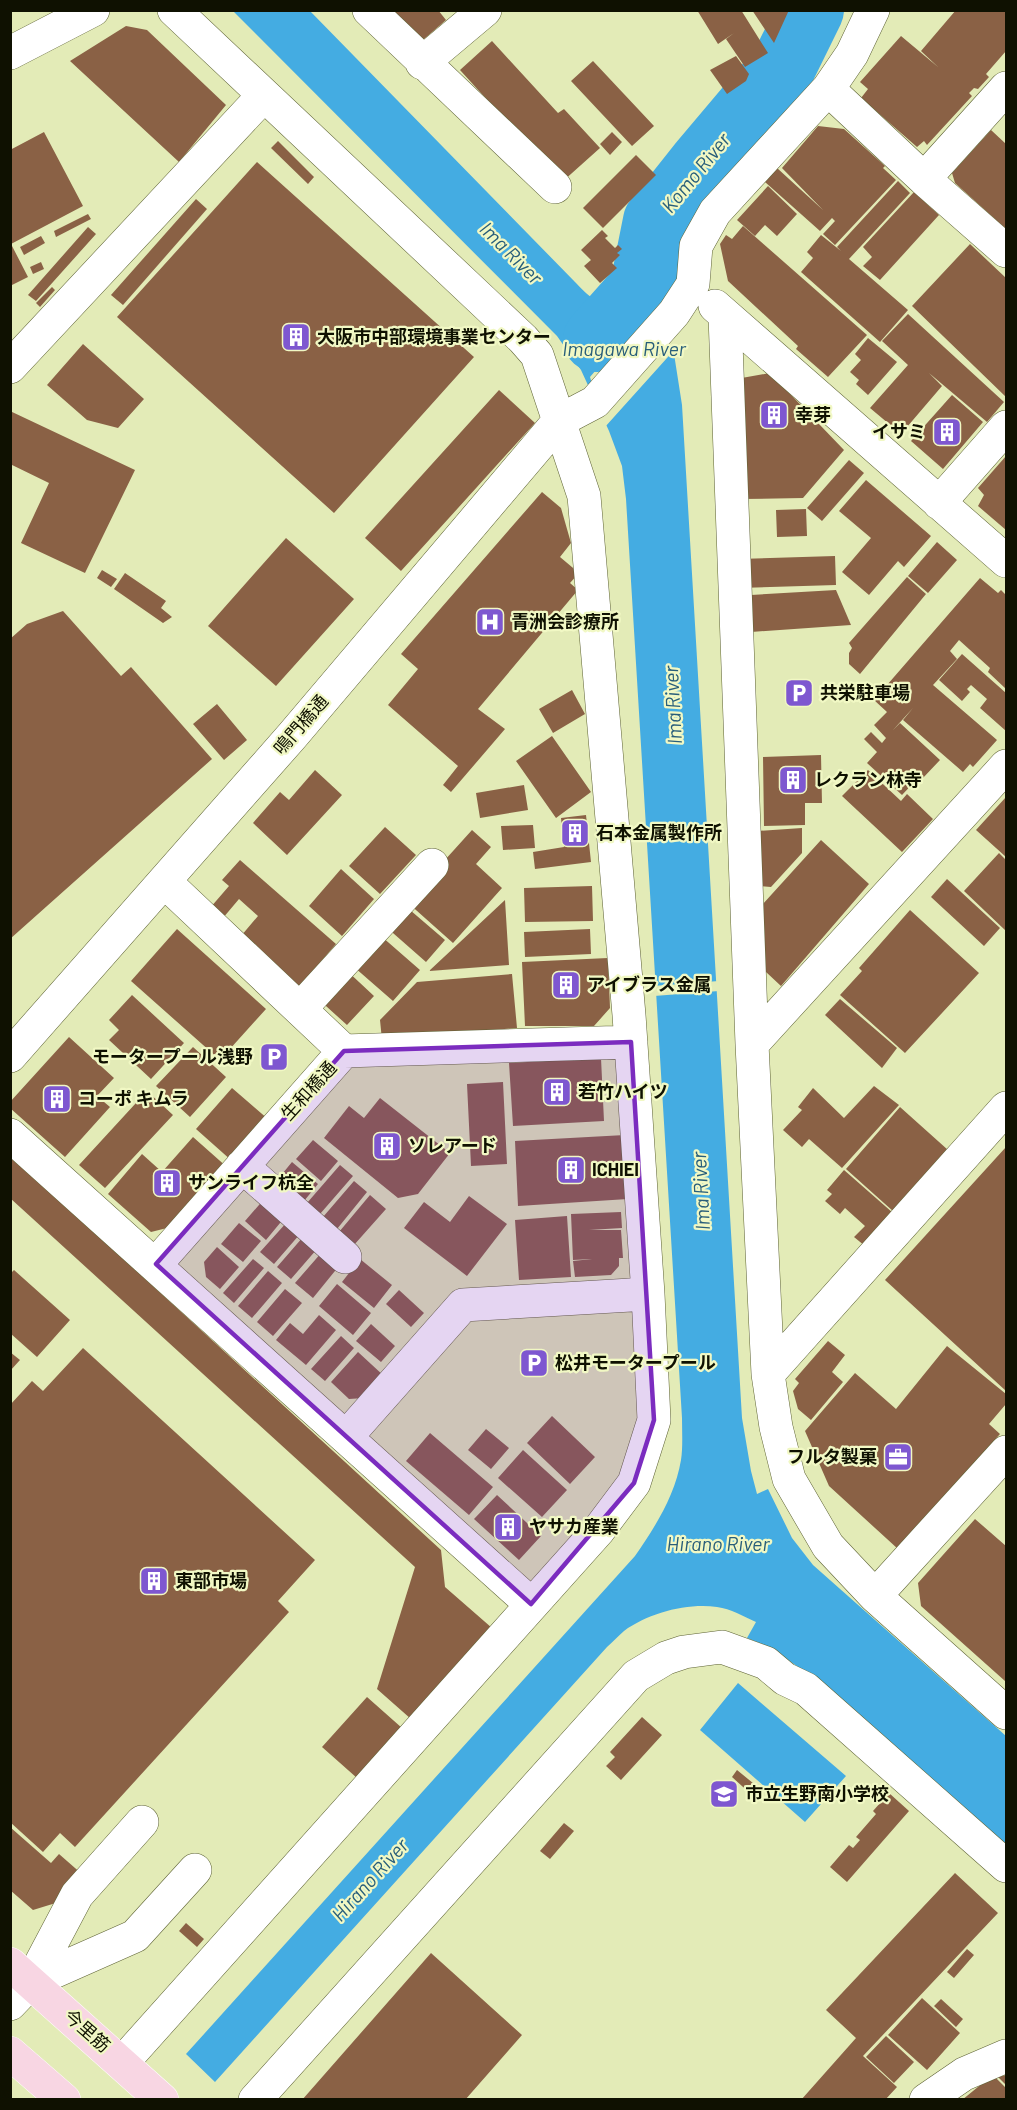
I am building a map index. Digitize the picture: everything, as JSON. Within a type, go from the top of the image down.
[{"type":"main road","name":"今里筋","points":[[17,1983],[128,2068],[162,2100]]},
{"type":"main road","points":[[10,2053],[64,2100]]},
{"type":"street","points":[[10,53],[93,10]]},
{"type":"street","points":[[128,2068],[531,1604],[598,1531],[634,1483],[654,1420],[631,1042],[584,496],[537,355],[524,339],[174,10]]},
{"type":"street","points":[[369,10],[422,63],[555,187]]},
{"type":"street","points":[[422,63],[485,10]]},
{"type":"street","points":[[873,10],[852,54],[828,89],[715,212],[696,246],[693,284],[725,316],[1006,561]]},
{"type":"street","points":[[924,179],[1006,88]]},
{"type":"street","points":[[828,89],[924,179],[1006,251]]},
{"type":"street","points":[[10,367],[264,96]]},
{"type":"street","name":"鳴門橋通","points":[[12,1052],[165,882],[559,421],[595,402],[674,313],[693,284]]},
{"type":"street","points":[[725,316],[752,1044],[768,1374],[776,1427],[789,1479],[828,1546],[876,1596],[1006,1713]]},
{"type":"street","points":[[939,502],[1006,427]]},
{"type":"street","points":[[752,1044],[1006,766]]},
{"type":"street","points":[[300,1009],[432,865]]},
{"type":"street","points":[[165,882],[344,1051]]},
{"type":"street","name":"生和橋通","points":[[156,1264],[344,1051],[631,1042]]},
{"type":"street","points":[[768,1374],[1006,1108]]},
{"type":"street","points":[[10,1134],[531,1604]]},
{"type":"street","points":[[242,1166],[345,1257]]},
{"type":"street","points":[[347,1436],[463,1305],[648,1293]]},
{"type":"street","points":[[876,1596],[1006,1452]]},
{"type":"street","points":[[255,2100],[636,1676],[666,1658],[684,1652],[722,1647],[766,1663],[786,1679],[806,1689],[1006,1866]]},
{"type":"street","points":[[17,1983],[77,1894],[142,1822]]},
{"type":"street","points":[[17,1983],[135,1936],[195,1870]]},
{"type":"street","points":[[926,2100],[964,2074],[1006,2056]]},
{"type":"highlighted area","points":[[631,1042],[654,1420],[634,1483],[531,1604],[156,1264],[344,1051]]},
{"type":"water","points":[[233,11],[310,11],[591,297],[601,301],[614,298],[638,272],[654,270],[672,341],[682,405],[742,1418],[751,1471],[757,1494],[768,1489],[792,1538],[813,1565],[1006,1736],[1006,1849],[811,1676],[771,1648],[747,1638],[756,1622],[732,1611],[705,1606],[681,1608],[656,1614],[624,1631],[607,1647],[215,2082],[186,2054],[635,1556],[669,1499],[682,1455],[682,1418],[626,499],[622,466],[581,370],[557,336]]},
{"type":"water","points":[[738,1683],[846,1776],[805,1822],[700,1730]]},
{"type":"pier","points":[[663,292],[676,348],[605,427],[590,377]]},
{"type":"pier","points":[[719,981],[719,991],[654,996],[653,986]]},
{"type":"building","points":[[389,10],[438,10],[446,20],[423,40]]},
{"type":"building","points":[[697,10],[741,10],[768,53],[745,67],[726,39],[734,33],[718,44]]},
{"type":"building","points":[[752,10],[789,10],[774,43]]},
{"type":"building","points":[[956,10],[1006,10],[1006,51],[986,74],[989,77],[978,89],[974,88],[969,93],[972,96],[927,145],[924,141],[917,147],[861,98],[868,89],[860,82],[901,36],[938,67],[921,51]]},
{"type":"building","points":[[126,26],[147,30],[226,105],[179,162],[70,61]]},
{"type":"building","points":[[492,41],[558,113],[564,109],[600,148],[562,182],[460,70]]},
{"type":"building","points":[[736,56],[749,74],[746,81],[727,94],[710,70]]},
{"type":"building","points":[[593,61],[654,126],[632,146],[571,81]]},
{"type":"building","points":[[818,126],[844,129],[885,166],[883,168],[896,180],[835,245],[823,234],[835,221],[832,218],[820,231],[765,182],[777,168],[823,210],[782,168]]},
{"type":"building","points":[[991,130],[1006,144],[1006,229],[955,183],[952,173]]},
{"type":"building","points":[[44,132],[83,206],[11,244],[28,277],[10,286],[10,150]]},
{"type":"building","points":[[612,132],[622,142],[610,155],[600,144]]},
{"type":"building","points":[[278,141],[314,177],[308,184],[271,148]]},
{"type":"building","points":[[636,155],[656,175],[603,228],[583,208]]},
{"type":"building","name":"大阪市中部環境事業センター","points":[[257,162],[474,357],[334,513],[117,317]]},
{"type":"building","points":[[898,181],[910,193],[849,259],[908,310],[880,342],[801,272],[813,258],[807,252],[821,235],[841,251],[837,247]]},
{"type":"building","points":[[768,186],[797,214],[777,236],[765,225],[755,236],[737,220]]},
{"type":"building","points":[[914,192],[939,215],[880,280],[863,266],[872,257],[863,247]]},
{"type":"building","points":[[196,199],[207,209],[123,305],[111,295]]},
{"type":"building","points":[[88,214],[91,219],[56,237],[54,231]]},
{"type":"building","points":[[743,226],[867,335],[828,377],[796,349],[798,346],[728,281],[720,244],[726,235],[732,239]]},
{"type":"building","points":[[88,227],[96,234],[36,301],[28,295]]},
{"type":"building","points":[[602,230],[608,236],[605,238],[615,248],[618,245],[622,249],[617,253],[620,255],[612,263],[617,268],[600,283],[584,266],[591,260],[581,250]]},
{"type":"building","points":[[41,236],[45,243],[24,255],[20,247]]},
{"type":"building","points":[[970,244],[1006,278],[1006,397],[912,306]]},
{"type":"building","points":[[41,262],[44,269],[33,274],[30,267]]},
{"type":"building","points":[[52,287],[55,290],[40,307],[36,303]]},
{"type":"building","points":[[908,314],[1004,402],[987,422],[929,373],[942,386],[901,434],[870,408],[908,365],[882,341]]},
{"type":"building","points":[[868,338],[897,362],[868,395],[856,384],[859,380],[850,372],[861,360],[855,354]]},
{"type":"building","points":[[83,344],[144,399],[118,428],[87,420],[47,385]]},
{"type":"building","name":"幸芽","points":[[770,373],[844,450],[803,498],[741,499],[736,379]]},
{"type":"building","points":[[499,390],[535,423],[401,571],[365,538]]},
{"type":"building","name":"イサミ","points":[[952,395],[983,422],[943,469],[911,441]]},
{"type":"building","points":[[10,411],[135,470],[85,573],[21,543],[49,483],[10,464]]},
{"type":"building","points":[[1006,456],[1006,530],[978,506],[984,495],[978,488]]},
{"type":"building","points":[[849,460],[864,473],[822,521],[807,508]]},
{"type":"building","points":[[866,480],[931,536],[904,567],[898,561],[869,595],[842,572],[871,538],[839,511]]},
{"type":"building","name":"青洲会診療所","points":[[542,492],[561,508],[571,543],[560,557],[579,573],[570,583],[578,590],[478,709],[505,729],[451,792],[443,785],[458,766],[388,705],[418,669],[401,654]]},
{"type":"building","points":[[806,509],[807,536],[777,537],[776,510]]},
{"type":"building","points":[[286,538],[354,599],[276,686],[208,626]]},
{"type":"building","points":[[937,542],[957,560],[928,593],[908,576]]},
{"type":"building","points":[[835,556],[836,585],[739,588],[738,559]]},
{"type":"building","points":[[102,570],[117,579],[111,587],[97,578]]},
{"type":"building","points":[[125,573],[166,601],[161,608],[172,617],[163,623],[114,589]]},
{"type":"building","points":[[907,577],[926,594],[860,674],[849,664],[849,653],[852,648],[849,643]]},
{"type":"building","points":[[980,578],[998,593],[1001,590],[1006,595],[1006,689],[988,672],[990,668],[959,640],[950,651],[957,659],[933,685],[997,740],[973,767],[970,764],[963,772],[903,720],[913,708],[893,730],[900,723],[940,760],[902,795],[867,763],[877,752],[864,739],[871,732],[882,743],[886,738],[874,725],[887,712],[874,700]]},
{"type":"building","points":[[836,590],[851,625],[751,632],[751,595]]},
{"type":"building","points":[[63,611],[121,676],[131,667],[212,759],[10,939],[10,639],[27,624]]},
{"type":"building","points":[[962,654],[1006,693],[1006,731],[980,708],[987,699],[971,685],[967,689],[970,692],[962,701],[939,680]]},
{"type":"building","points":[[572,690],[585,714],[553,733],[539,709]]},
{"type":"building","points":[[217,704],[247,740],[224,760],[193,724]]},
{"type":"building","points":[[552,736],[591,792],[556,818],[516,761]]},
{"type":"building","name":"レクラン林寺","points":[[821,755],[822,803],[805,803],[805,825],[764,826],[763,757]]},
{"type":"building","points":[[315,770],[342,795],[287,855],[253,823],[280,792],[289,800]]},
{"type":"building","points":[[868,770],[901,801],[907,794],[933,819],[902,852],[842,796]]},
{"type":"building","points":[[524,785],[528,810],[480,818],[476,793]]},
{"type":"building","points":[[1006,797],[1006,857],[976,830]]},
{"type":"building","name":"石本金属製作所","points":[[586,815],[591,862],[535,869],[533,852],[564,847],[561,818]]},
{"type":"building","points":[[533,825],[535,848],[503,850],[501,826]]},
{"type":"building","points":[[385,827],[416,855],[380,894],[349,866]]},
{"type":"building","points":[[802,828],[802,853],[771,887],[760,886],[757,831]]},
{"type":"building","points":[[472,830],[491,847],[476,864],[502,888],[453,943],[407,902]]},
{"type":"building","points":[[821,840],[869,884],[781,986],[766,972],[761,906]]},
{"type":"building","points":[[999,853],[1006,860],[1006,931],[964,891]]},
{"type":"building","points":[[240,860],[336,944],[299,987],[241,936],[258,916],[239,899],[223,918],[210,908],[229,886],[222,880]]},
{"type":"building","points":[[341,869],[374,899],[342,936],[309,906]]},
{"type":"building","points":[[947,879],[1000,928],[984,946],[931,897]]},
{"type":"building","points":[[592,886],[593,921],[525,922],[524,888]]},
{"type":"building","points":[[505,900],[509,965],[429,971]]},
{"type":"building","points":[[403,904],[445,940],[426,962],[385,926]]},
{"type":"building","points":[[910,910],[979,973],[905,1053],[840,995],[862,971],[859,968]]},
{"type":"building","points":[[177,929],[266,1009],[220,1060],[131,981]]},
{"type":"building","points":[[590,929],[591,954],[525,957],[524,932]]},
{"type":"building","points":[[381,936],[420,970],[393,1001],[354,967]]},
{"type":"building","name":"アイブラス金属","points":[[608,958],[610,1008],[594,1026],[525,1026],[522,962]]},
{"type":"building","points":[[344,968],[374,996],[347,1025],[316,997]]},
{"type":"building","points":[[512,974],[517,1028],[382,1040],[380,1020],[417,982]]},
{"type":"building","points":[[132,995],[184,1043],[151,1079],[109,1040],[119,1030],[109,1020]]},
{"type":"building","points":[[840,999],[897,1048],[882,1068],[825,1015]]},
{"type":"building","name":"コーポ キムラ","points":[[69,1037],[114,1078],[97,1096],[110,1107],[65,1157],[10,1108],[10,1102]]},
{"type":"building","points":[[193,1047],[226,1077],[190,1117],[156,1086]]},
{"type":"building","name":"若竹ハイツ","points":[[601,1058],[604,1121],[513,1126],[509,1063]]},
{"type":"building","points":[[503,1082],[507,1164],[471,1166],[467,1084]]},
{"type":"building","points":[[874,1086],[899,1105],[842,1168],[809,1139],[802,1147],[783,1130],[802,1110],[798,1107],[813,1088],[844,1118]]},
{"type":"building","points":[[232,1088],[269,1120],[232,1161],[196,1129]]},
{"type":"building","points":[[147,1091],[173,1115],[105,1188],[79,1165]]},
{"type":"building","name":"ソレアード","points":[[380,1098],[450,1153],[418,1194],[398,1198],[324,1138],[349,1106],[364,1118]]},
{"type":"building","points":[[900,1107],[948,1150],[894,1212],[846,1169]]},
{"type":"building","name":"ICHIEI","points":[[625,1135],[628,1199],[518,1206],[515,1141]]},
{"type":"building","name":"サンライフ杭全","points":[[193,1137],[228,1168],[179,1225],[151,1232],[108,1194],[142,1154],[162,1172]]},
{"type":"building","points":[[313,1140],[338,1161],[321,1181],[296,1159]]},
{"type":"building","points":[[1006,1147],[1006,1391],[885,1280]]},
{"type":"building","points":[[10,1155],[441,1550],[445,1587],[492,1628],[411,1719],[377,1689],[415,1567],[10,1198]]},
{"type":"building","points":[[292,1162],[318,1184],[304,1201],[278,1179]]},
{"type":"building","points":[[340,1165],[353,1176],[320,1214],[307,1203]]},
{"type":"building","points":[[844,1170],[893,1213],[865,1246],[854,1237],[865,1226],[845,1208],[840,1214],[825,1201],[832,1194],[827,1190]]},
{"type":"building","points":[[354,1181],[367,1192],[337,1229],[323,1217]]},
{"type":"building","points":[[370,1195],[386,1209],[354,1245],[339,1232]]},
{"type":"building","points":[[469,1196],[507,1224],[467,1276],[404,1228],[424,1202],[450,1222]]},
{"type":"building","points":[[265,1198],[285,1217],[266,1240],[245,1221]]},
{"type":"building","points":[[621,1212],[622,1228],[589,1230],[621,1230],[623,1258],[619,1258],[619,1266],[611,1275],[575,1277],[573,1261],[592,1259],[573,1260],[571,1214]]},
{"type":"building","points":[[567,1216],[571,1277],[519,1280],[515,1220]]},
{"type":"building","points":[[287,1222],[300,1234],[274,1264],[260,1252]]},
{"type":"building","points":[[239,1223],[261,1241],[243,1262],[221,1244]]},
{"type":"building","points":[[303,1237],[317,1249],[291,1279],[277,1267]]},
{"type":"building","points":[[217,1247],[239,1267],[220,1289],[206,1277],[204,1262]]},
{"type":"building","points":[[322,1252],[339,1266],[313,1298],[295,1283]]},
{"type":"building","points":[[253,1259],[264,1268],[234,1303],[223,1293]]},
{"type":"building","points":[[360,1259],[392,1285],[374,1308],[342,1282]]},
{"type":"building","points":[[14,1270],[70,1320],[37,1357],[10,1333],[10,1274]]},
{"type":"building","points":[[268,1271],[282,1283],[252,1318],[238,1306]]},
{"type":"building","points":[[337,1284],[371,1313],[353,1335],[319,1306]]},
{"type":"building","points":[[285,1289],[302,1303],[273,1336],[257,1322]]},
{"type":"building","points":[[399,1290],[424,1313],[411,1327],[386,1304]]},
{"type":"building","points":[[319,1315],[336,1330],[306,1365],[276,1340],[290,1323],[303,1334]]},
{"type":"building","points":[[371,1324],[395,1346],[381,1362],[356,1341]]},
{"type":"building","points":[[341,1336],[354,1348],[325,1381],[311,1369]]},
{"type":"building","points":[[828,1341],[845,1355],[832,1372],[843,1382],[811,1420],[798,1409],[793,1391],[799,1383],[795,1379]]},
{"type":"building","name":"フルタ製菓","points":[[947,1346],[1006,1394],[1006,1404],[989,1424],[1000,1434],[898,1549],[829,1486],[805,1431],[855,1373],[896,1409]]},
{"type":"building","name":"東部市場","points":[[83,1348],[315,1560],[278,1601],[289,1612],[75,1847],[60,1833],[43,1852],[10,1822],[10,1405],[32,1381],[43,1391]]},
{"type":"building","points":[[10,1352],[20,1360],[10,1371]]},
{"type":"building","points":[[358,1352],[384,1376],[364,1398],[349,1399],[331,1382]]},
{"type":"building","points":[[552,1416],[595,1457],[570,1484],[527,1443]]},
{"type":"building","points":[[486,1429],[509,1448],[491,1469],[468,1450]]},
{"type":"building","points":[[430,1433],[493,1487],[469,1515],[406,1461]]},
{"type":"building","points":[[523,1450],[567,1490],[542,1517],[498,1478]]},
{"type":"building","name":"ヤサカ産業","points":[[497,1495],[541,1536],[519,1560],[474,1519]]},
{"type":"building","points":[[975,1519],[1006,1546],[1005,1681],[921,1606],[918,1583]]},
{"type":"building","points":[[367,1697],[402,1728],[357,1778],[322,1747]]},
{"type":"building","points":[[642,1717],[662,1735],[621,1780],[606,1766],[615,1757],[610,1752]]},
{"type":"building","points":[[737,1770],[759,1788],[753,1796],[732,1777]]},
{"type":"building","points":[[889,1793],[909,1811],[847,1882],[830,1867],[849,1845],[853,1848],[860,1840],[856,1837],[876,1814],[873,1811]]},
{"type":"building","points":[[564,1823],[574,1831],[550,1859],[540,1851]]},
{"type":"building","points":[[10,1827],[51,1863],[59,1854],[83,1875],[59,1902],[33,1910],[10,1890]]},
{"type":"building","points":[[955,1873],[998,1913],[863,2056],[897,2087],[885,2100],[801,2100],[856,2038],[826,2010]]},
{"type":"building","points":[[186,1923],[204,1939],[197,1947],[179,1931]]},
{"type":"building","points":[[967,1949],[974,1955],[954,1978],[947,1972]]},
{"type":"building","points":[[431,1953],[522,2035],[465,2100],[302,2100]]},
{"type":"building","points":[[922,1998],[960,2033],[927,2070],[888,2035]]},
{"type":"building","points":[[941,1999],[963,2019],[956,2027],[934,2006]]},
{"type":"building","points":[[886,2036],[914,2062],[894,2083],[866,2057]]},
{"type":"building","points":[[1006,2075],[1006,2085],[998,2077]]},
{"type":"building","points":[[995,2077],[1006,2088],[1006,2100],[962,2100],[984,2082]]},
{"type":"waterway","name":"Komo River","points":[[596,339],[643,286],[656,221],[783,67],[811,10]]},
{"type":"place","name":"大阪市中部環境事業センター","points":[[296,337]]},
{"type":"place","name":"幸芽","points":[[774,415]]},
{"type":"place","name":"イサミ","points":[[947,432]]},
{"type":"place","name":"青洲会診療所","points":[[490,622]]},
{"type":"place","name":"共栄駐車場","points":[[799,693]]},
{"type":"place","name":"レクラン林寺","points":[[793,780]]},
{"type":"place","name":"石本金属製作所","points":[[575,833]]},
{"type":"place","name":"アイブラス金属","points":[[566,985]]},
{"type":"place","name":"モータープール浅野","points":[[274,1057]]},
{"type":"place","name":"若竹ハイツ","points":[[557,1092]]},
{"type":"place","name":"コーポ キムラ","points":[[57,1099]]},
{"type":"place","name":"ソレアード","points":[[387,1146]]},
{"type":"place","name":"ICHIEI","points":[[571,1170]]},
{"type":"place","name":"サンライフ杭全","points":[[167,1183]]},
{"type":"place","name":"松井モータープール","points":[[534,1363]]},
{"type":"place","name":"フルタ製菓","points":[[898,1457]]},
{"type":"place","name":"ヤサカ産業","points":[[508,1527]]},
{"type":"place","name":"東部市場","points":[[154,1581]]},
{"type":"place","name":"市立生野南小学校","points":[[724,1794]]},
{"type":"water label","name":"Ima River","points":[[511,253]]},
{"type":"water label","name":"Imagawa River","points":[[624,349]]},
{"type":"water label","name":"Ima River","points":[[673,705]]},
{"type":"water label","name":"Ima River","points":[[701,1191]]},
{"type":"water label","name":"Hirano River","points":[[718,1544]]},
{"type":"water label","name":"Hirano River","points":[[370,1880]]}]
